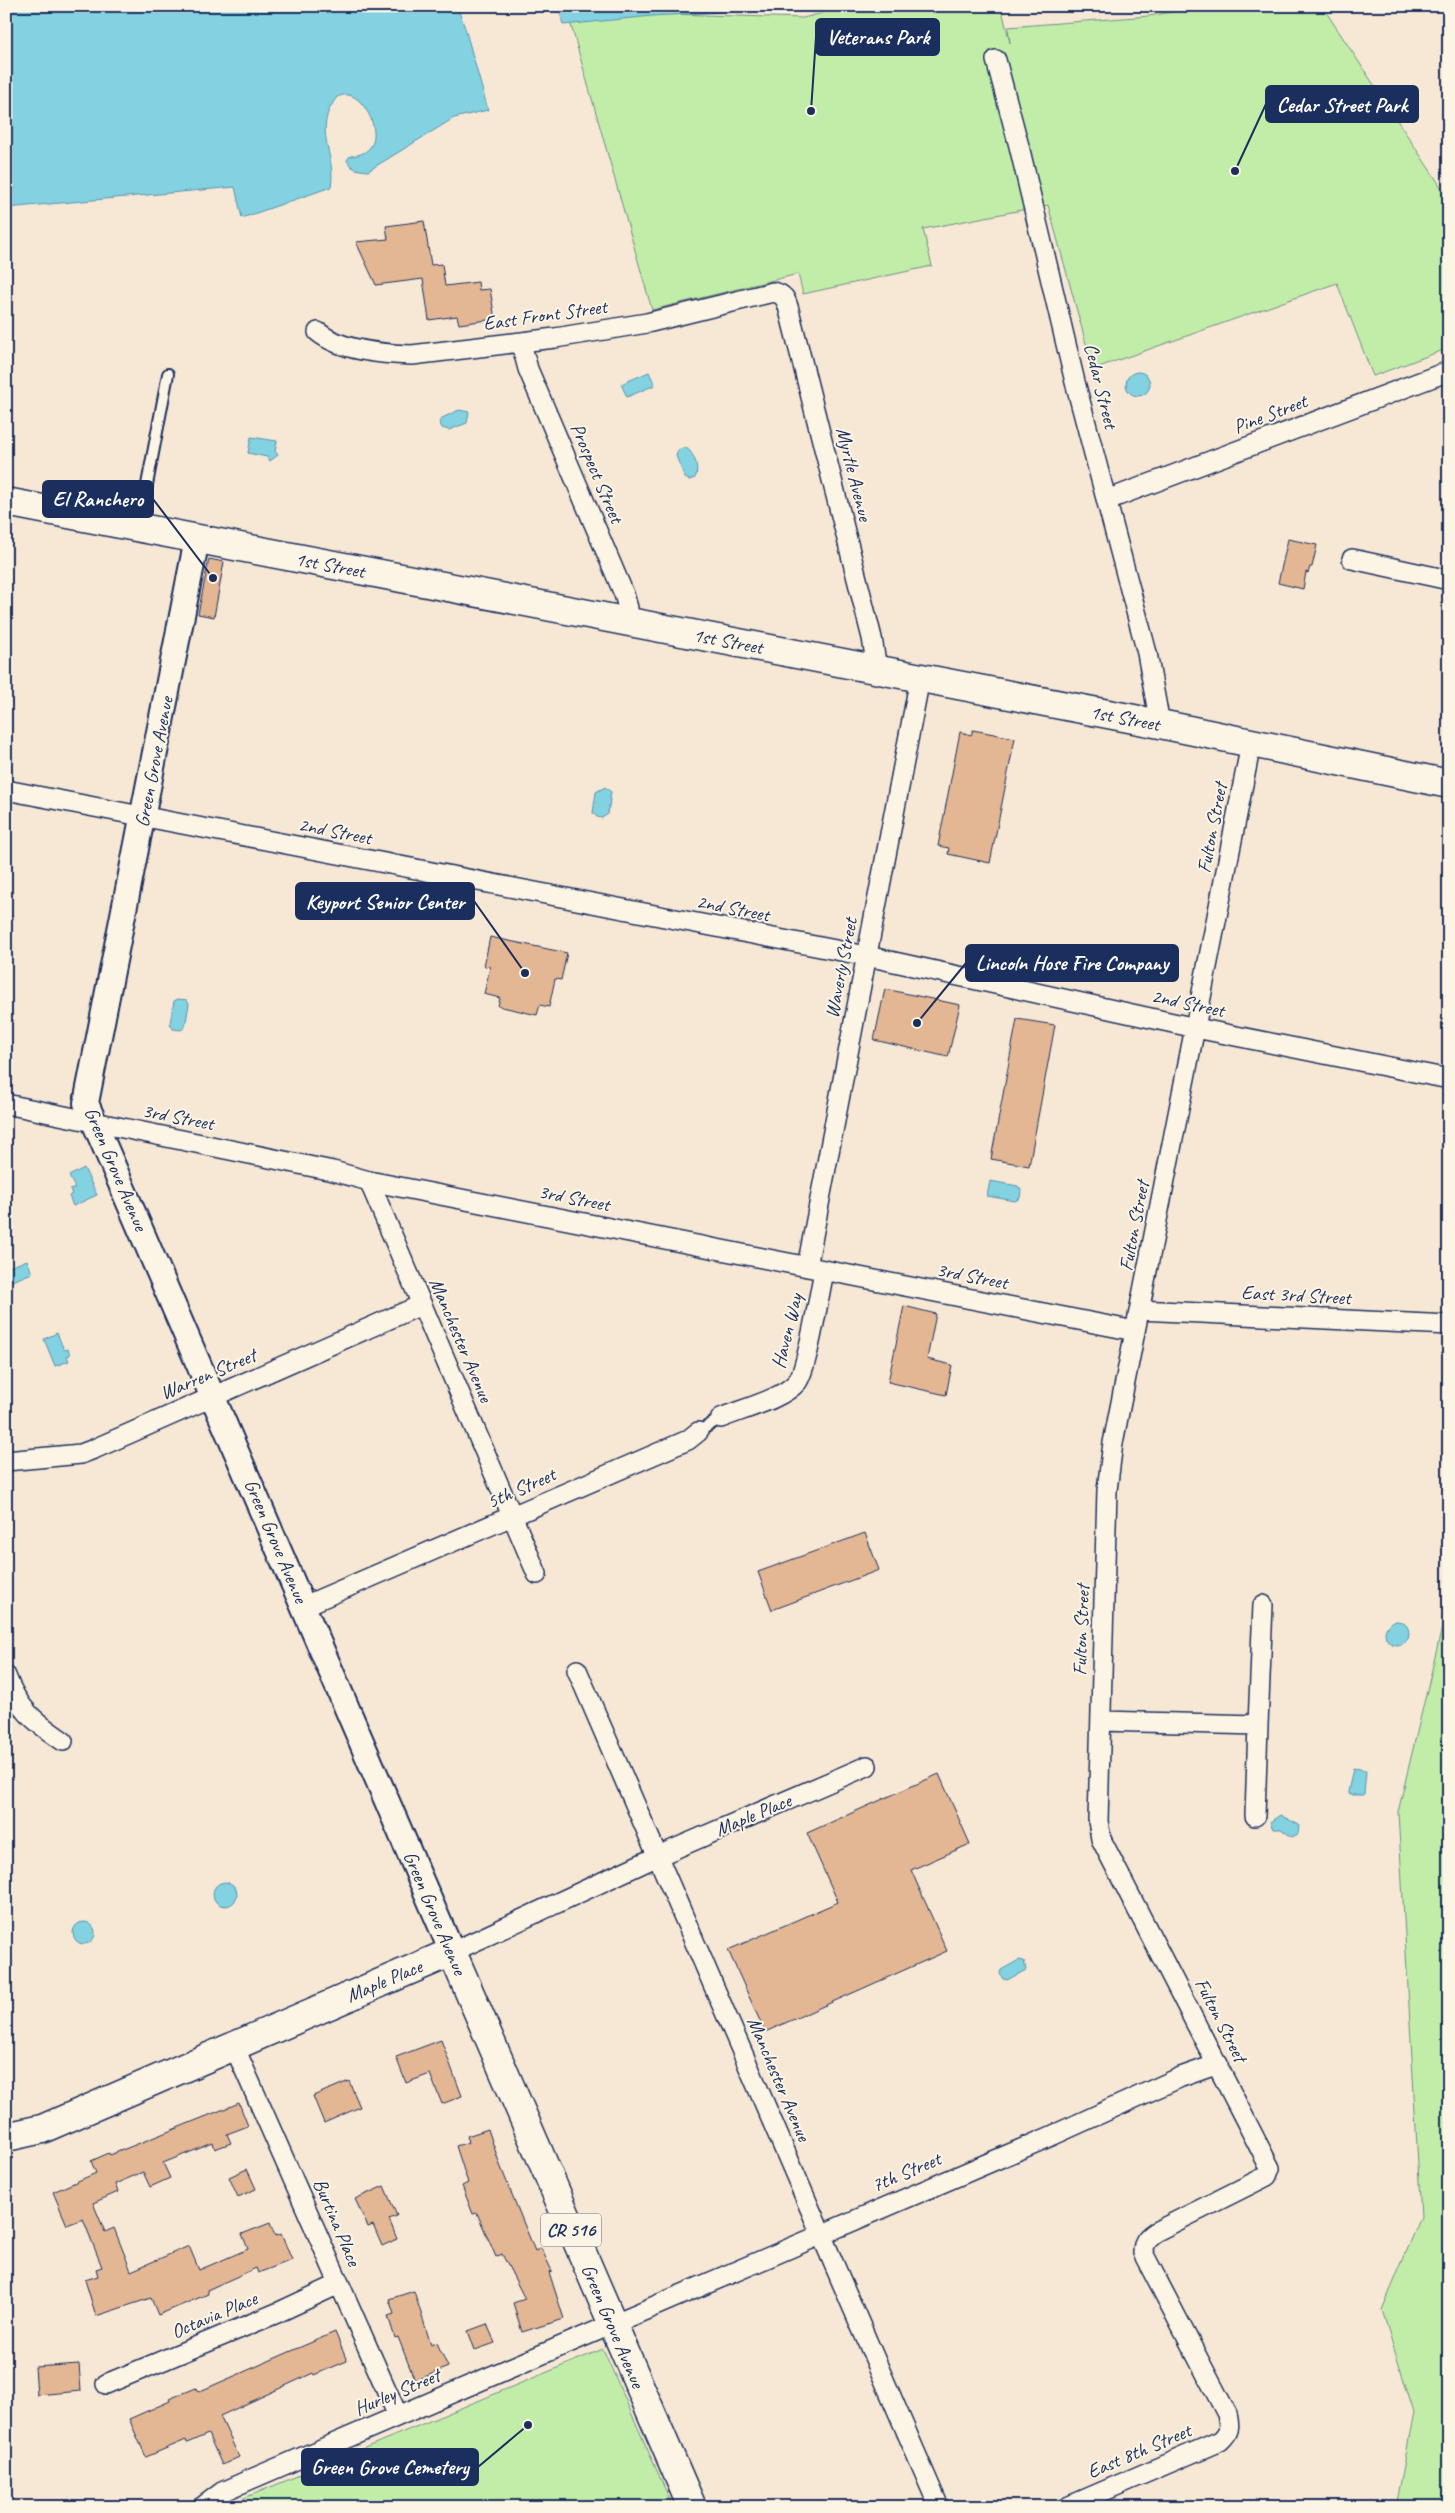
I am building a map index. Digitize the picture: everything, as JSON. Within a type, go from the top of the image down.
[{"type":"main road","name":"1st Street","points":[[6,502],[1160,724],[1449,784]]},
{"type":"main road","name":"Maple Place","points":[[6,2137],[42,2128],[452,1952]]},
{"type":"main road","name":"Green Grove Avenue","points":[[452,1952],[692,2507]]},
{"type":"street","name":"Cedar Street","points":[[996,60],[1147,653],[1160,724]]},
{"type":"street","name":"East Front Street","points":[[318,332],[325,338],[347,345],[390,354],[412,355],[521,343],[647,323],[772,292],[779,293]]},
{"type":"street","name":"Myrtle Avenue","points":[[779,293],[786,298],[790,310],[872,638],[877,669]]},
{"type":"street","name":"Prospect Street","points":[[521,343],[528,368],[624,594],[628,608],[627,621]]},
{"type":"street","name":"Pine Street","points":[[1107,500],[1449,371]]},
{"type":"street","name":"Green Grove Avenue","points":[[197,539],[144,817],[86,1103],[452,1952]]},
{"type":"street","points":[[1352,559],[1449,580]]},
{"type":"street","name":"Waverly Street","points":[[816,1269],[867,956],[920,678]]},
{"type":"street","name":"Fulton Street","points":[[1227,2434],[1230,2427],[1227,2414],[1143,2252],[1143,2244],[1147,2237],[1155,2232],[1278,2170],[1218,2064],[1101,1839],[1098,1821],[1107,1490],[1113,1443],[1251,744]]},
{"type":"street","name":"2nd Street","points":[[6,790],[867,956],[1196,1028],[1449,1078]]},
{"type":"street","name":"3rd Street","points":[[6,1104],[333,1171],[369,1181],[1135,1331]]},
{"type":"street","name":"Manchester Avenue","points":[[369,1181],[537,1574]]},
{"type":"street","name":"Haven Way","points":[[753,1405],[778,1395],[798,1382],[806,1358],[816,1269]]},
{"type":"street","name":"Warren Street","points":[[6,1461],[80,1454],[367,1331],[421,1305]]},
{"type":"street","name":"East 3rd Street","points":[[1140,1310],[1449,1325]]},
{"type":"street","name":"5th Street","points":[[721,1418],[753,1405]]},
{"type":"street","name":"5th Street","points":[[304,1606],[688,1440],[698,1432]]},
{"type":"street","points":[[1255,1816],[1263,1605]]},
{"type":"street","name":"Manchester Avenue","points":[[577,1670],[939,2507]]},
{"type":"street","points":[[6,1676],[13,1693],[32,1719],[63,1740]]},
{"type":"street","points":[[1101,1720],[1258,1725]]},
{"type":"street","name":"Maple Place","points":[[452,1952],[658,1856],[867,1766]]},
{"type":"street","name":"Burtina Place","points":[[234,2046],[265,2111],[398,2416]]},
{"type":"street","name":"7th Street","points":[[612,2323],[1049,2137],[1182,2077],[1218,2064]]},
{"type":"street","name":"Octavia Place","points":[[106,2384],[277,2313],[339,2284]]},
{"type":"street","name":"Hurley Street","points":[[202,2507],[222,2492],[612,2323]]},
{"type":"street","name":"East 8th Street","points":[[1067,2507],[1220,2441],[1227,2434]]},
{"type":"lane","points":[[139,528],[168,374]]},
{"type":"lane","name":"5th Street","points":[[698,1432],[721,1418]]},
{"type":"green space","points":[[850,6],[1001,6],[1010,43],[1008,27],[1149,16],[1206,6],[1322,6],[1449,199],[1449,348],[1373,376],[1337,283],[1093,369],[1048,205],[923,229],[932,266],[803,294],[798,274],[652,310],[567,11],[803,18]]},
{"type":"green space","points":[[1449,1598],[1449,2507],[1396,2507],[1414,2413],[1382,2310],[1421,2217],[1398,1812]]},
{"type":"green space","points":[[603,2349],[673,2507],[230,2507],[237,2501]]},
{"type":"water","points":[[6,6],[457,6],[488,110],[454,118],[368,171],[353,168],[347,160],[350,156],[363,153],[371,146],[374,136],[369,115],[356,98],[347,95],[337,97],[326,120],[325,131],[331,164],[331,187],[242,218],[235,187],[6,208]]},
{"type":"water","points":[[559,6],[826,6],[652,16],[563,25]]},
{"type":"water","points":[[649,372],[655,385],[627,397],[621,384]]},
{"type":"water","points":[[1138,372],[1146,376],[1150,384],[1146,392],[1138,396],[1130,392],[1126,384],[1130,376]]},
{"type":"water","points":[[459,410],[469,412],[467,423],[449,430],[442,428],[439,422],[442,418]]},
{"type":"water","points":[[251,437],[277,441],[275,451],[278,455],[270,461],[267,457],[248,453]]},
{"type":"water","points":[[685,447],[691,453],[697,470],[695,478],[689,480],[685,478],[676,456],[678,450]]},
{"type":"water","points":[[605,787],[611,792],[608,814],[602,818],[597,817],[593,813],[596,792]]},
{"type":"water","points":[[178,999],[187,1000],[189,1004],[185,1027],[181,1030],[173,1029],[170,1023],[174,1001]]},
{"type":"water","points":[[84,1168],[97,1195],[73,1206],[69,1196],[72,1194],[70,1190],[75,1188],[69,1176]]},
{"type":"water","points":[[990,1181],[1018,1186],[1021,1190],[1020,1198],[1015,1201],[987,1196]]},
{"type":"water","points":[[27,1260],[32,1273],[12,1281],[7,1268]]},
{"type":"water","points":[[57,1333],[64,1350],[68,1349],[70,1355],[67,1356],[69,1361],[55,1366],[44,1339]]},
{"type":"water","points":[[1397,1621],[1405,1625],[1409,1633],[1405,1641],[1397,1645],[1389,1641],[1385,1633],[1389,1625]]},
{"type":"water","points":[[1353,1768],[1366,1770],[1364,1795],[1350,1795],[1348,1792]]},
{"type":"water","points":[[1280,1815],[1299,1825],[1298,1834],[1292,1837],[1281,1829],[1273,1829],[1270,1822]]},
{"type":"water","points":[[225,1882],[233,1886],[237,1894],[233,1902],[225,1906],[217,1902],[213,1894],[217,1886]]},
{"type":"water","points":[[80,1922],[88,1922],[95,1929],[95,1937],[88,1944],[80,1944],[73,1937],[73,1929]]},
{"type":"water","points":[[1019,1960],[1024,1961],[1026,1970],[1007,1980],[1003,1979],[1000,1974],[1001,1970]]},
{"type":"building","points":[[424,221],[431,265],[442,264],[445,286],[478,282],[479,290],[490,289],[495,319],[459,324],[457,316],[429,320],[423,279],[376,285],[356,242],[388,239],[386,226]]},
{"type":"building","points":[[1288,539],[1317,545],[1312,567],[1310,567],[1308,573],[1306,572],[1303,589],[1278,583]]},
{"type":"building","points":[[209,559],[224,562],[214,617],[198,614]]},
{"type":"building","points":[[973,730],[1015,738],[990,863],[948,854],[949,848],[938,846],[960,732],[971,735]]},
{"type":"building","points":[[490,937],[567,953],[561,980],[555,979],[549,1007],[540,1005],[537,1015],[498,1006],[500,998],[484,994],[490,967],[484,966]]},
{"type":"building","points":[[885,989],[960,1005],[948,1057],[874,1040]]},
{"type":"building","points":[[1017,1019],[1055,1025],[1029,1166],[991,1159]]},
{"type":"building","points":[[904,1306],[936,1314],[927,1359],[952,1365],[946,1395],[888,1382]]},
{"type":"building","points":[[865,1533],[879,1570],[772,1610],[758,1572]]},
{"type":"building","points":[[939,1774],[970,1844],[911,1870],[947,1951],[765,2032],[728,1950],[838,1902],[807,1833]]},
{"type":"building","points":[[441,2040],[462,2096],[442,2104],[430,2074],[406,2083],[396,2057]]},
{"type":"building","points":[[349,2081],[360,2107],[324,2123],[313,2096]]},
{"type":"building","points":[[239,2103],[248,2126],[227,2134],[231,2143],[215,2149],[213,2143],[163,2163],[170,2178],[150,2187],[143,2172],[115,2184],[118,2192],[93,2203],[105,2232],[114,2228],[131,2271],[189,2246],[199,2270],[248,2249],[242,2234],[270,2223],[275,2236],[281,2234],[292,2260],[258,2273],[256,2268],[207,2290],[208,2294],[158,2315],[151,2298],[96,2316],[85,2280],[98,2276],[96,2269],[102,2267],[83,2219],[67,2225],[53,2192],[96,2173],[91,2161]]},
{"type":"building","points":[[488,2129],[500,2165],[535,2251],[541,2248],[552,2271],[549,2272],[564,2319],[522,2332],[513,2303],[525,2299],[502,2254],[496,2257],[477,2213],[473,2214],[462,2186],[468,2183],[456,2146],[469,2142],[467,2136]]},
{"type":"building","points":[[247,2169],[256,2189],[238,2197],[229,2177]]},
{"type":"building","points":[[384,2186],[397,2216],[389,2219],[397,2239],[382,2246],[373,2225],[368,2227],[355,2199]]},
{"type":"building","points":[[414,2291],[431,2345],[437,2343],[448,2367],[415,2381],[398,2337],[395,2338],[388,2316],[394,2314],[389,2299]]},
{"type":"building","points":[[487,2324],[495,2343],[475,2350],[468,2331]]},
{"type":"building","points":[[335,2332],[347,2361],[314,2375],[313,2373],[220,2416],[239,2457],[222,2465],[208,2434],[187,2443],[186,2440],[146,2457],[129,2419],[170,2401],[169,2399],[196,2388],[198,2392]]},
{"type":"building","points":[[79,2364],[81,2391],[37,2395],[35,2367]]},
{"type":"place","name":"Veterans Park","points":[[811,111]]},
{"type":"place","name":"Cedar Street Park","points":[[1235,171]]},
{"type":"place","name":"El Ranchero","points":[[213,578]]},
{"type":"place","name":"Keyport Senior Center","points":[[525,973]]},
{"type":"place","name":"Lincoln Hose Fire Company","points":[[917,1023]]},
{"type":"place","name":"Green Grove Cemetery","points":[[528,2425]]}]
